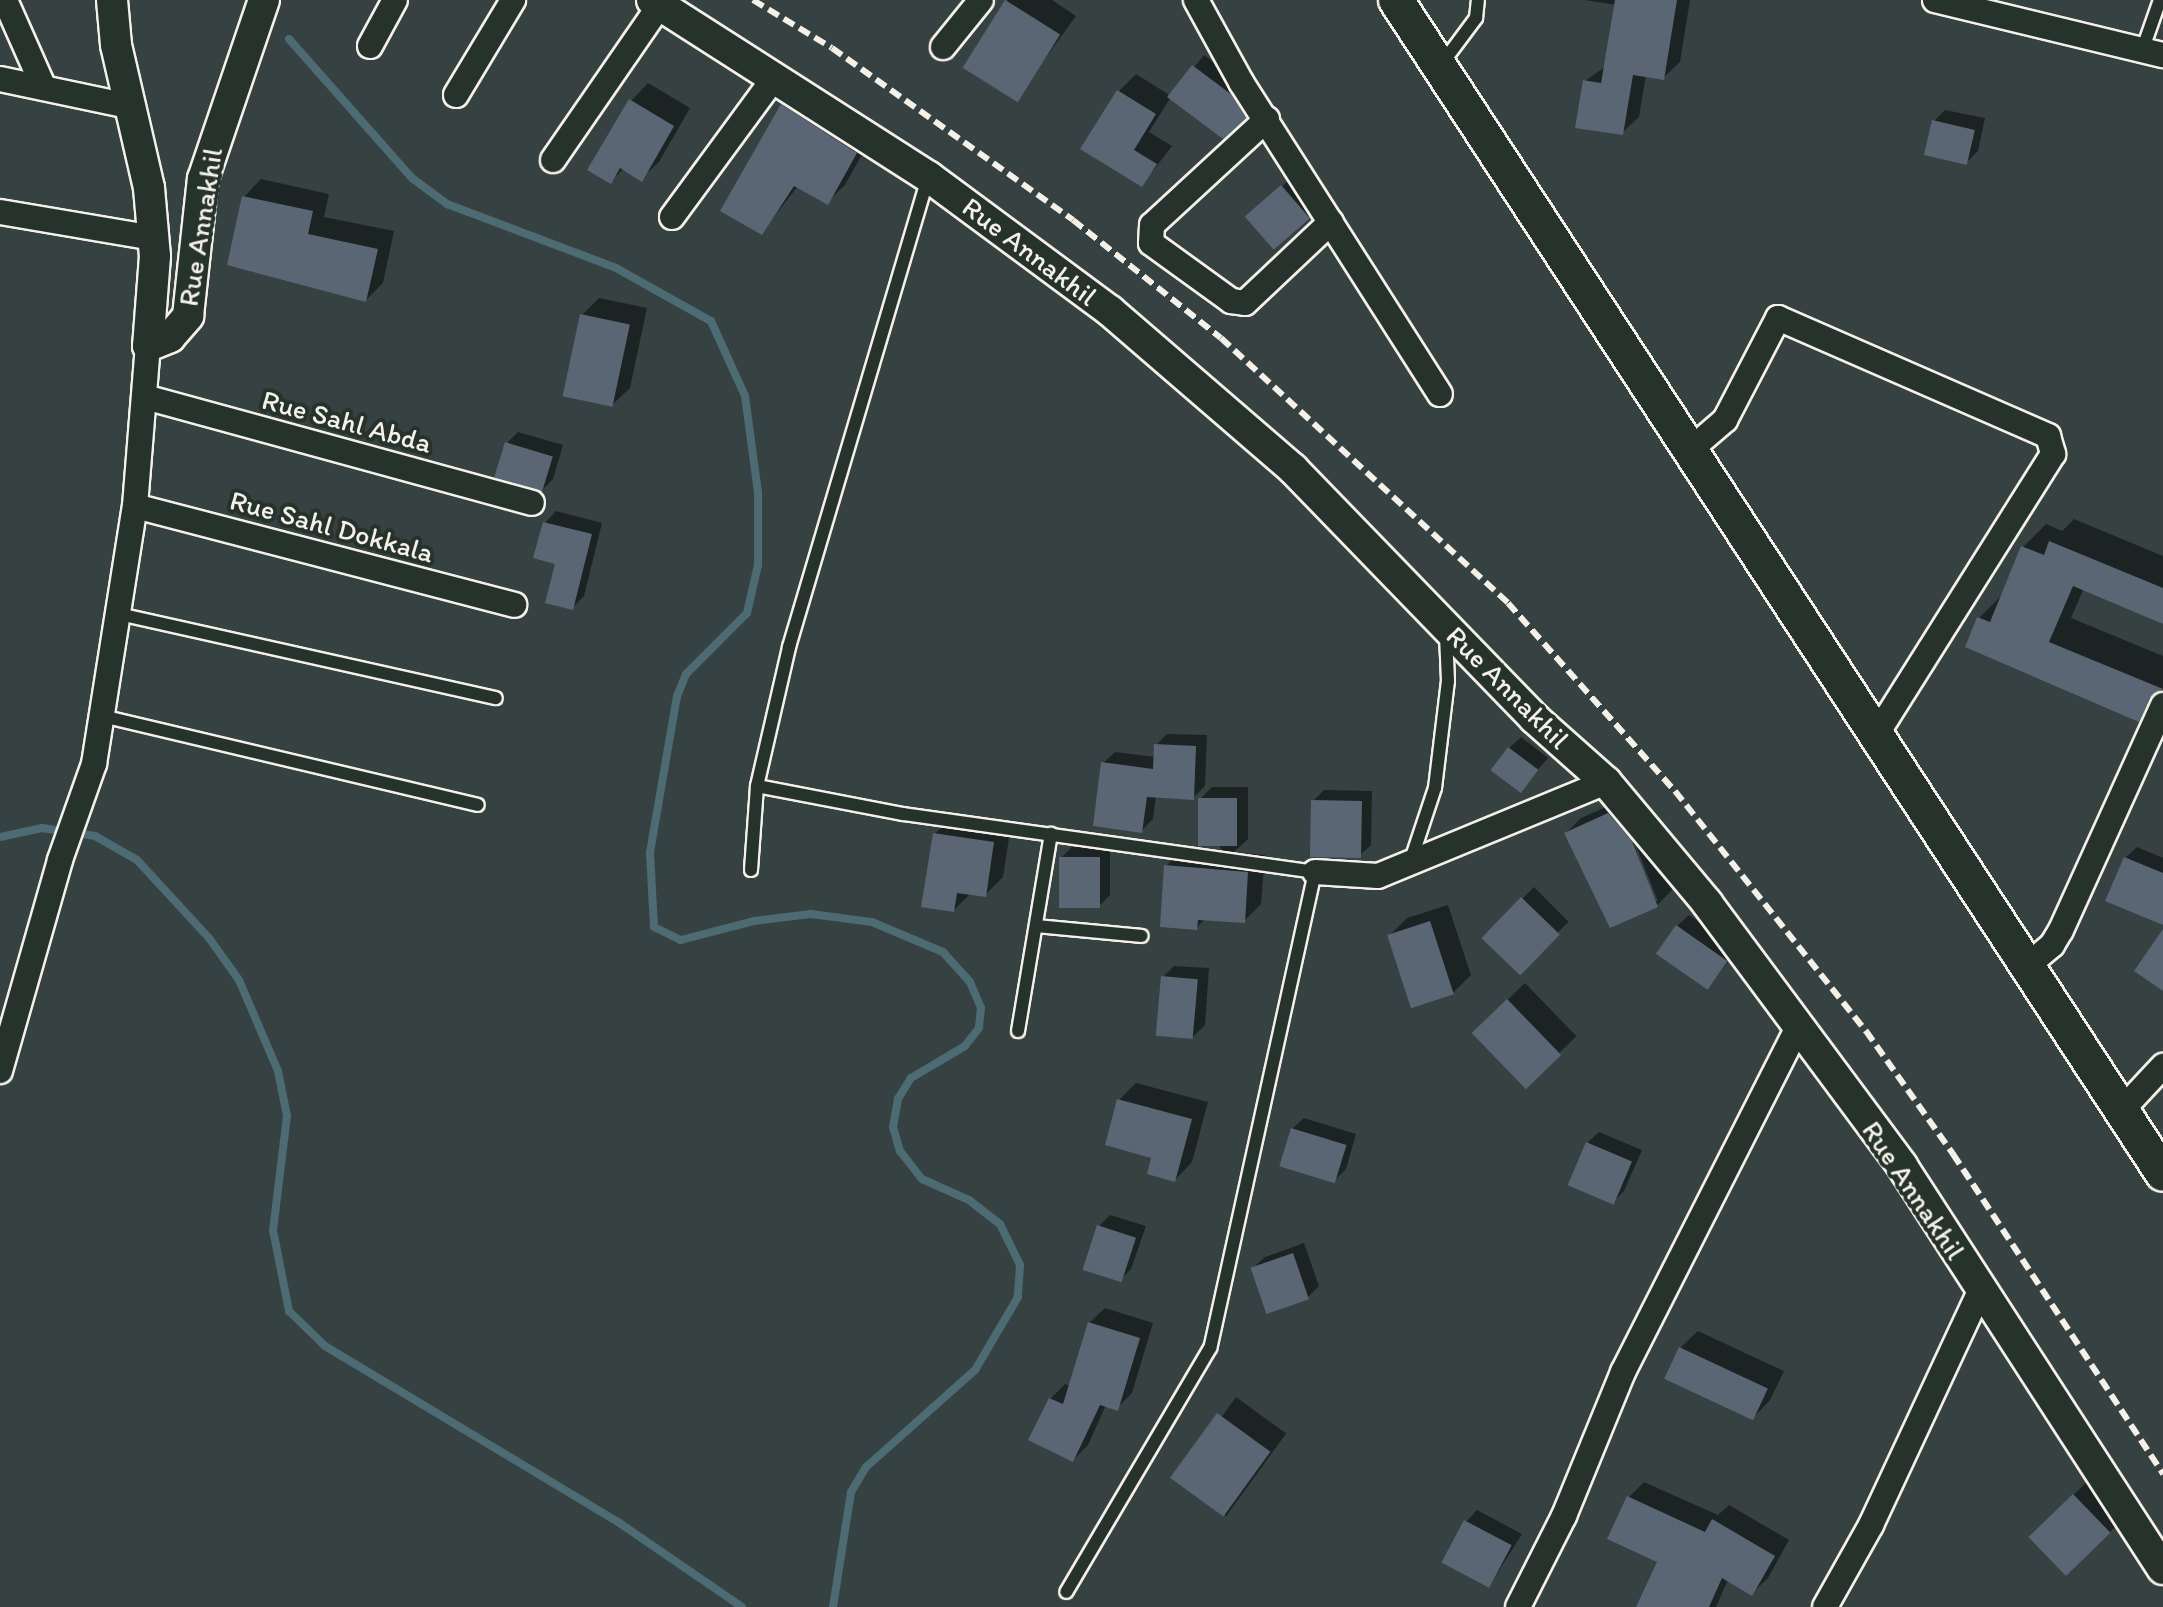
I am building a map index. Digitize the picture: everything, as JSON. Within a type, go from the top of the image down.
[{"type":"main road","points":[[1396,0],[2163,1174]]},
{"type":"street","points":[[5,0],[44,88]]},
{"type":"street","points":[[0,1071],[60,860],[84,799],[102,716],[135,506],[145,397],[153,238],[149,188],[133,107],[116,45],[112,0]]},
{"type":"street","name":"Rue Annakhil","points":[[148,346],[170,337],[188,316],[203,179],[264,0]]},
{"type":"street","points":[[370,46],[395,0]]},
{"type":"street","points":[[456,95],[513,0]]},
{"type":"street","points":[[943,47],[981,0]]},
{"type":"street","points":[[1196,0],[1440,394]]},
{"type":"street","points":[[1935,0],[2152,53]]},
{"type":"street","points":[[553,160],[656,2]]},
{"type":"street","name":"Rue Annakhil","points":[[656,2],[929,177],[1110,311],[1293,469],[1534,718],[1606,782],[1707,903],[1902,1166],[2163,1569]]},
{"type":"street","points":[[672,217],[774,78]]},
{"type":"street","points":[[0,79],[133,107]]},
{"type":"street","points":[[1267,119],[1152,225],[1151,243],[1231,301],[1245,303],[1331,222]]},
{"type":"street","points":[[0,212],[153,238]]},
{"type":"street","points":[[1689,451],[1725,420],[1778,318],[2048,436],[2053,454],[1876,735]]},
{"type":"street","name":"Rue Sahl Abda","points":[[145,397],[532,503]]},
{"type":"street","name":"Rue Sahl Dokkala","points":[[135,506],[514,605]]},
{"type":"street","points":[[2027,966],[2052,945],[2061,930],[2163,705]]},
{"type":"street","points":[[1315,872],[1362,878],[1409,866],[1606,782]]},
{"type":"street","points":[[1518,1607],[1564,1516],[1623,1372],[1799,1025]]},
{"type":"street","points":[[2121,1111],[2163,1066]]},
{"type":"street","points":[[1825,1607],[1871,1525],[1981,1289]]},
{"type":"lane","points":[[1441,66],[1476,18],[1478,0]]},
{"type":"lane","points":[[2152,53],[2160,0]]},
{"type":"lane","points":[[751,870],[757,786],[789,647],[929,177]]},
{"type":"lane","points":[[119,614],[496,698]]},
{"type":"lane","points":[[1409,866],[1427,820],[1439,758],[1448,681],[1445,624]]},
{"type":"lane","points":[[102,716],[478,805]]},
{"type":"lane","points":[[757,786],[903,814],[1315,872],[1210,1348],[1066,1592]]},
{"type":"lane","points":[[1018,1031],[1051,834]]},
{"type":"lane","points":[[1037,926],[1142,936]]},
{"type":"building","points":[[1005,0],[1060,34],[1018,102],[963,68]]},
{"type":"building","points":[[1615,0],[1677,0],[1664,80],[1633,75],[1623,135],[1575,128],[1583,80],[1601,83]]},
{"type":"building","points":[[1192,65],[1232,95],[1246,118],[1223,139],[1167,97]]},
{"type":"building","points":[[1117,90],[1156,114],[1134,150],[1157,164],[1142,187],[1080,149]]},
{"type":"building","points":[[629,99],[674,126],[642,182],[620,168],[611,184],[587,170]]},
{"type":"building","points":[[781,104],[857,153],[828,205],[794,186],[762,235],[720,211]]},
{"type":"building","points":[[1932,120],[1975,130],[1967,165],[1924,155]]},
{"type":"building","points":[[1281,185],[1310,218],[1274,250],[1245,216]]},
{"type":"building","points":[[242,196],[313,211],[308,234],[378,249],[366,302],[227,265]]},
{"type":"building","points":[[580,314],[630,325],[612,407],[563,396]]},
{"type":"building","points":[[505,442],[553,457],[542,492],[494,477]]},
{"type":"building","points":[[543,522],[592,534],[573,610],[545,603],[555,564],[533,558]]},
{"type":"building","points":[[2049,541],[2163,588],[2163,624],[2073,586],[2049,642],[2163,689],[2150,698],[2139,722],[1965,647],[1977,617],[1990,622],[2021,546],[2044,555]]},
{"type":"building","points":[[1154,744],[1196,746],[1194,800],[1147,797],[1142,833],[1093,826],[1101,762],[1153,769]]},
{"type":"building","points":[[1508,747],[1538,770],[1521,793],[1491,770]]},
{"type":"building","points":[[1198,798],[1237,798],[1237,846],[1198,846]]},
{"type":"building","points":[[1311,800],[1362,801],[1361,858],[1310,857]]},
{"type":"building","points":[[1608,813],[1632,841],[1658,907],[1610,928],[1564,833]]},
{"type":"building","points":[[933,833],[994,842],[986,897],[957,893],[954,912],[921,907]]},
{"type":"building","points":[[1059,857],[1100,857],[1100,908],[1059,908]]},
{"type":"building","points":[[2124,857],[2163,873],[2163,925],[2105,901]]},
{"type":"building","points":[[1164,865],[1248,872],[1245,923],[1198,920],[1197,930],[1160,927]]},
{"type":"building","points":[[1521,897],[1560,935],[1520,976],[1481,938]]},
{"type":"building","points":[[1430,921],[1454,994],[1411,1008],[1387,935]]},
{"type":"building","points":[[1676,925],[1728,961],[1708,990],[1656,954]]},
{"type":"building","points":[[2163,929],[2163,991],[2134,971]]},
{"type":"building","points":[[1161,976],[1198,979],[1193,1039],[1156,1036]]},
{"type":"building","points":[[1507,999],[1561,1055],[1526,1089],[1472,1033]]},
{"type":"building","points":[[1117,1099],[1192,1119],[1175,1182],[1147,1174],[1151,1158],[1105,1145]]},
{"type":"building","points":[[1291,1128],[1346,1145],[1335,1183],[1279,1166]]},
{"type":"building","points":[[1586,1142],[1632,1162],[1614,1205],[1568,1185]]},
{"type":"building","points":[[1097,1225],[1136,1238],[1121,1282],[1082,1270]]},
{"type":"building","points":[[1293,1253],[1309,1299],[1266,1314],[1250,1268]]},
{"type":"building","points":[[1088,1322],[1140,1338],[1118,1411],[1100,1405],[1073,1462],[1028,1440],[1049,1398],[1063,1404]]},
{"type":"building","points":[[1679,1347],[1768,1388],[1753,1420],[1664,1379]]},
{"type":"building","points":[[1217,1413],[1270,1452],[1223,1517],[1170,1478]]},
{"type":"building","points":[[2073,1494],[2111,1533],[2066,1576],[2028,1537]]},
{"type":"building","points":[[1627,1496],[1705,1532],[1712,1519],[1775,1556],[1752,1596],[1722,1578],[1709,1607],[1636,1607],[1657,1562],[1607,1539]]},
{"type":"building","points":[[1464,1520],[1512,1545],[1489,1588],[1441,1562]]},
{"type":"waterway","points":[[289,39],[412,178],[447,204],[616,268],[711,321],[745,396],[758,492],[758,565],[747,613],[686,674],[677,696],[650,853],[654,927],[681,940],[754,921],[811,914],[872,922],[943,952],[970,982],[981,1008],[979,1028],[965,1046],[911,1078],[898,1099],[893,1127],[900,1151],[922,1179],[969,1200],[1000,1224],[1020,1265],[1018,1297],[975,1370],[866,1467],[851,1492],[833,1607]]},
{"type":"waterway","points":[[0,837],[42,828],[95,836],[137,860],[209,938],[239,980],[278,1071],[287,1116],[273,1230],[289,1311],[325,1346],[618,1522],[742,1607]]},
{"type":"railway","points":[[753,0],[832,48],[1073,220],[1221,338],[1508,603],[1675,791],[1866,1031],[1953,1154],[2163,1474]]}]
